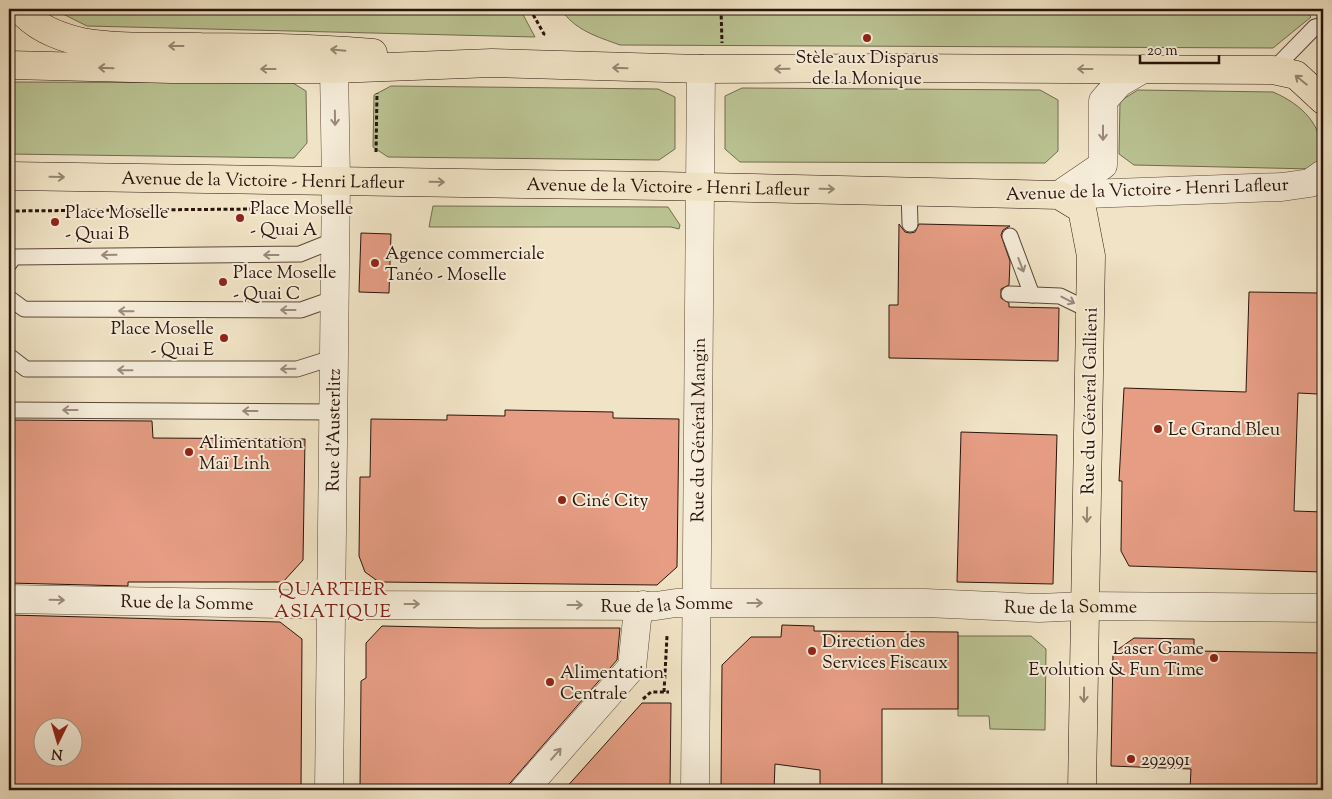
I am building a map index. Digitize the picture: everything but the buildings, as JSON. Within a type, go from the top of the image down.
[{"type":"main road","points":[[20,9],[31,22],[55,34],[82,42],[140,46],[308,47],[492,62],[701,69],[1273,70],[1296,75],[1323,100]]},
{"type":"main road","points":[[9,65],[172,69],[334,69],[492,62]]},
{"type":"main road","name":"Avenue de la Victoire - Henri Lafleur","points":[[9,176],[336,180],[909,191],[1059,196]]},
{"type":"main road","name":"Rue du Général Gallieni","points":[[1059,196],[1082,209],[1091,256],[1082,790]]},
{"type":"street","name":"Rue d'Austerlitz","points":[[329,790],[335,357],[336,180],[334,69]]},
{"type":"street","name":"Rue du Général Mangin","points":[[695,790],[701,69]]},
{"type":"street","points":[[1059,196],[1103,165],[1103,101],[1119,83],[1143,69]]},
{"type":"street","name":"Avenue de la Victoire - Henri Lafleur","points":[[1059,196],[1282,187],[1310,183],[1323,174]]},
{"type":"street","name":"Rue de la Somme","points":[[9,599],[331,604],[643,605],[925,603],[1039,608],[1085,606],[1323,608]]},
{"type":"street","points":[[524,790],[632,667],[637,619],[643,605]]},
{"type":"lane","points":[[1273,70],[1315,27],[1323,25]]},
{"type":"lane","points":[[909,191],[910,224]]},
{"type":"lane","points":[[9,264],[14,257],[300,254],[335,226]]},
{"type":"lane","points":[[1010,236],[1032,295]]},
{"type":"lane","points":[[1009,294],[1060,296],[1091,312]]},
{"type":"lane","points":[[9,298],[24,309],[163,311],[301,310],[335,298]]},
{"type":"lane","points":[[9,356],[26,369],[165,370],[297,369],[335,357]]},
{"type":"lane","points":[[9,410],[334,412]]},
{"type":"path","points":[[376,152],[377,88]]},
{"type":"path","points":[[9,211],[261,209]]},
{"type":"path","points":[[660,636],[673,636]]},
{"type":"path","points":[[664,692],[667,636]]},
{"type":"green space","points":[[53,9],[520,9],[535,37],[87,26]]},
{"type":"green space","points":[[561,9],[1304,9],[1311,17],[1273,48],[620,45],[580,28]]},
{"type":"green space","points":[[9,82],[293,83],[306,91],[307,143],[294,158],[9,154]]},
{"type":"green space","points":[[391,86],[658,89],[675,97],[675,149],[659,160],[388,157],[373,147],[374,95]]},
{"type":"green space","points":[[742,88],[1040,90],[1058,100],[1058,151],[1045,163],[740,162],[725,149],[725,96]]},
{"type":"green space","points":[[1138,90],[1273,92],[1293,103],[1309,118],[1319,136],[1323,160],[1313,169],[1134,165],[1119,154],[1120,101]]},
{"type":"green space","points":[[433,206],[668,207],[680,225],[679,229],[671,227],[429,227]]},
{"type":"green space","points":[[958,636],[1031,636],[1046,649],[1045,730],[990,729],[989,716],[958,716]]},
{"type":"place","name":"Stèle aux Disparus de la Monique","points":[[867,38]]},
{"type":"place","name":"Place Moselle - Quai A","points":[[240,218]]},
{"type":"place","name":"Place Moselle - Quai B","points":[[55,222]]},
{"type":"place","name":"Agence commerciale Tanéo - Moselle","points":[[375,263]]},
{"type":"place","name":"Place Moselle - Quai C","points":[[223,282]]},
{"type":"place","name":"Place Moselle - Quai E","points":[[224,338]]},
{"type":"place","name":"Le Grand Bleu","points":[[1158,429]]},
{"type":"place","name":"Alimentation Maï Linh","points":[[189,452]]},
{"type":"place","name":"Ciné City","points":[[562,500]]},
{"type":"place","name":"Direction des Services Fiscaux","points":[[812,651]]},
{"type":"place","name":"Laser Game Evolution & Fun Time","points":[[1214,658]]},
{"type":"place","name":"Alimentation Centrale","points":[[550,682]]},
{"type":"place","name":"292991","points":[[1131,759]]},
{"type":"district","name":"QUARTIER ASIATIQUE","points":[[333,599]]}]
